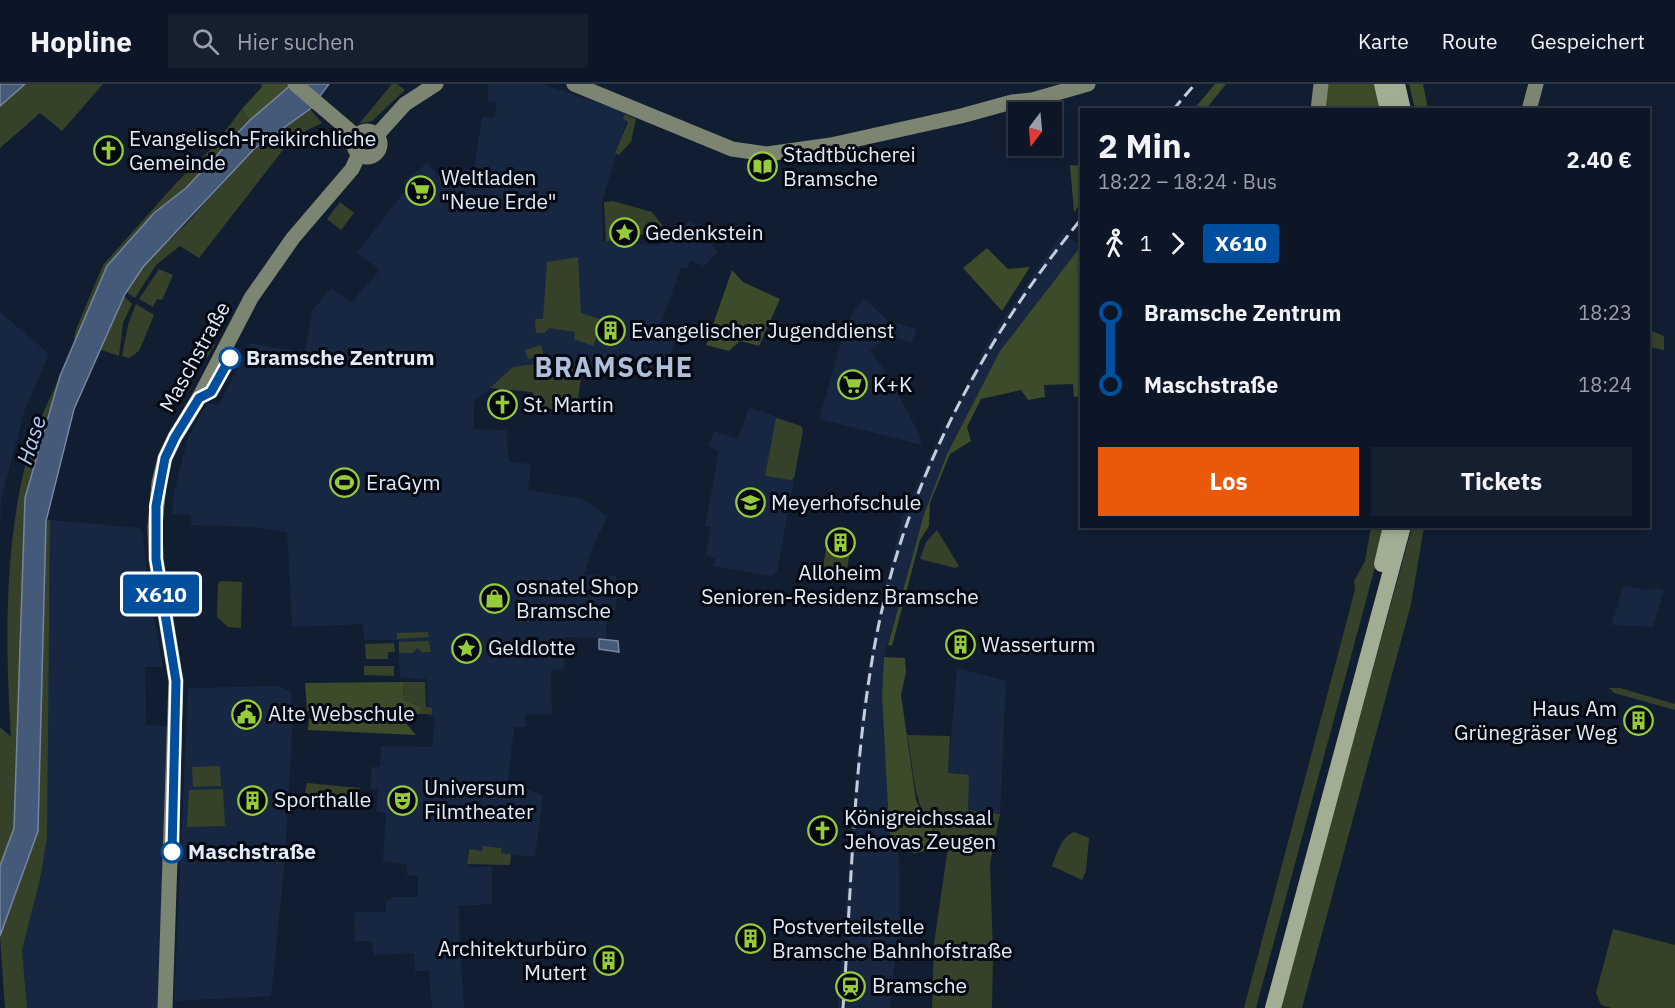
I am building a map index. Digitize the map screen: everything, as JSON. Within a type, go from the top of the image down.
[{"type":"highway","points":[[1262,1008],[1390,528]]},
{"type":"highway","points":[[1273,1008],[1402,528]]},
{"type":"main road","points":[[295,84],[356,136]]},
{"type":"main road","points":[[377,135],[405,104],[436,84]]},
{"type":"main road","points":[[574,84],[732,149],[754,153],[794,152],[1032,100],[1088,84]]},
{"type":"main road","points":[[1318,108],[1321,84]]},
{"type":"main road","points":[[1530,108],[1536,84]]},
{"type":"main road","points":[[366,130],[377,135],[381,143],[378,152],[371,157],[359,154],[354,148],[356,136],[366,130]]},
{"type":"main road","name":"Maschstraße","points":[[165,1008],[176,681],[156,559],[155,527],[159,483],[165,458],[175,437],[199,398],[250,298],[293,238],[352,169],[359,154]]},
{"type":"shaded area","points":[[0,84],[25,84],[0,106]]},
{"type":"shaded area","points":[[292,84],[329,84],[310,109],[254,149],[143,267],[125,294],[74,409],[46,521],[38,831],[0,936],[0,866],[14,828],[25,498],[60,376],[107,266],[154,213],[186,188],[249,121]]},
{"type":"shaded area","points":[[488,84],[543,84],[625,112],[626,122],[602,202],[603,242],[660,245],[690,220],[718,252],[704,266],[691,261],[687,269],[681,267],[657,335],[675,340],[666,373],[621,365],[539,366],[513,372],[474,401],[474,429],[506,430],[509,462],[531,464],[528,490],[582,499],[608,517],[594,543],[584,575],[616,576],[616,610],[607,611],[606,638],[565,637],[564,669],[551,670],[552,715],[526,714],[525,727],[514,727],[508,781],[543,796],[535,857],[467,849],[468,867],[492,867],[492,904],[458,906],[464,1008],[432,1008],[429,971],[415,971],[414,953],[374,955],[372,941],[355,941],[354,912],[386,912],[386,901],[391,900],[392,897],[418,897],[418,876],[407,875],[407,864],[383,861],[386,813],[376,811],[378,790],[370,789],[372,767],[380,767],[381,746],[432,747],[435,717],[428,716],[427,679],[400,678],[398,640],[364,640],[363,624],[292,627],[287,532],[251,527],[191,525],[191,515],[172,514],[174,493],[188,437],[208,403],[219,405],[250,343],[305,353],[312,311],[331,288],[351,303],[380,270],[357,253],[408,187],[403,182],[427,163],[439,176],[446,167],[474,170],[482,117],[495,118],[496,102],[488,101]]},
{"type":"shaded area","points":[[1062,233],[1080,245],[1000,351],[947,454],[924,514],[884,657],[882,697],[884,746],[898,844],[899,875],[899,921],[890,1008],[838,1008],[860,723],[872,645],[902,517],[935,446],[991,337]]},
{"type":"shaded area","points":[[865,299],[888,321],[916,329],[912,342],[887,336],[870,351],[889,376],[919,434],[922,445],[819,419],[843,335],[853,312]]},
{"type":"shaded area","points":[[0,312],[49,354],[25,409],[1,499],[0,533]]},
{"type":"shaded area","name":"Meyerhofschule","points":[[749,407],[801,426],[803,430],[777,572],[772,576],[714,566],[715,559],[706,554],[711,527],[705,526],[719,451],[708,446],[714,431],[738,439]]},
{"type":"shaded area","points":[[50,520],[141,528],[143,533],[148,585],[163,667],[145,667],[146,725],[168,726],[158,1008],[27,1008],[22,950],[40,879],[47,767]]},
{"type":"shaded area","points":[[1623,586],[1645,590],[1658,588],[1664,590],[1653,627],[1612,625]]},
{"type":"shaded area","points":[[599,639],[618,641],[619,652],[599,649]]},
{"type":"shaded area","points":[[957,668],[1006,681],[1000,814],[968,810],[948,773]]},
{"type":"shaded area","points":[[278,686],[291,692],[292,731],[285,859],[271,996],[174,1001],[188,688]]},
{"type":"green space","points":[[0,84],[103,84],[62,131],[40,113],[0,148]]},
{"type":"green space","points":[[261,84],[292,84],[249,121],[242,109],[262,87]]},
{"type":"green space","points":[[392,84],[397,84],[405,90],[372,121],[359,124]]},
{"type":"green space","points":[[1215,84],[1226,84],[1207,108],[1195,108]]},
{"type":"green space","points":[[1321,84],[1382,84],[1388,108],[1318,108]]},
{"type":"green space","points":[[1409,84],[1423,84],[1428,108],[1415,108]]},
{"type":"green space","points":[[242,109],[249,121],[186,188],[154,214],[108,266],[76,342],[74,337],[77,327],[103,265],[178,181],[211,149]]},
{"type":"green space","points":[[310,109],[322,123],[293,137],[199,258],[180,246],[156,265],[135,298],[126,292],[143,267],[188,222],[242,161],[268,137]]},
{"type":"green space","points":[[625,114],[636,119],[631,142],[619,155],[615,153],[628,122],[623,119]]},
{"type":"green space","points":[[1070,165],[1080,166],[1080,204],[1074,212]]},
{"type":"green space","points":[[613,201],[652,212],[663,226],[645,234],[606,242],[604,202]]},
{"type":"green space","points":[[340,202],[354,213],[341,230],[327,219]]},
{"type":"green space","points":[[1080,247],[1080,262],[1077,266],[1080,268],[1080,396],[1074,397],[1073,384],[1044,385],[1045,397],[1028,400],[1021,390],[981,399],[967,427],[971,441],[950,454],[930,503],[929,526],[920,540],[892,646],[888,645],[924,514],[947,454],[1000,351]]},
{"type":"green space","points":[[987,248],[1008,269],[1030,267],[1002,311],[963,268]]},
{"type":"green space","points":[[578,257],[581,313],[603,320],[593,346],[574,339],[575,332],[549,328],[544,333],[536,333],[535,319],[543,319],[547,262]]},
{"type":"green space","points":[[159,269],[173,275],[162,300],[157,299],[153,307],[139,299]]},
{"type":"green space","points":[[732,270],[743,282],[780,299],[759,346],[740,341],[729,351],[706,345]]},
{"type":"green space","points":[[124,296],[132,304],[123,323],[119,356],[101,350]]},
{"type":"green space","points":[[136,304],[154,315],[139,351],[129,358],[122,356],[128,325]]},
{"type":"green space","points":[[1650,330],[1664,336],[1664,350],[1650,347]]},
{"type":"green space","points":[[206,339],[215,344],[207,358],[199,354]]},
{"type":"green space","points":[[541,345],[544,356],[528,359],[525,350]]},
{"type":"green space","points":[[556,361],[583,364],[576,412],[542,408],[532,392],[490,388],[513,367]]},
{"type":"green space","points":[[60,376],[25,498],[14,829],[0,866],[0,727],[11,737],[8,622],[12,543],[25,466],[36,430]]},
{"type":"green space","points":[[776,418],[801,426],[803,430],[794,478],[791,480],[765,476]]},
{"type":"green space","points":[[50,520],[47,837],[40,879],[22,950],[27,1008],[5,1008],[0,936],[38,831],[44,554],[46,521]]},
{"type":"green space","points":[[1371,528],[1382,528],[1378,556],[1256,1008],[1244,1008],[1355,590],[1354,581],[1365,561]]},
{"type":"green space","points":[[1412,528],[1424,528],[1411,604],[1302,1008],[1280,1008]]},
{"type":"green space","points":[[937,530],[959,566],[955,568],[920,559],[926,542]]},
{"type":"green space","points":[[826,548],[850,552],[845,579],[822,575]]},
{"type":"green space","points":[[221,581],[242,582],[241,628],[228,627],[217,617],[218,584]]},
{"type":"green space","points":[[428,632],[429,637],[397,639],[397,633]]},
{"type":"green space","points":[[429,641],[431,652],[422,652],[417,648],[413,653],[399,653],[399,642]]},
{"type":"green space","points":[[394,643],[395,652],[388,652],[388,659],[366,659],[365,644]]},
{"type":"green space","points":[[884,657],[905,658],[906,672],[901,695],[916,800],[926,821],[937,835],[932,850],[914,853],[890,842],[882,697]]},
{"type":"green space","points":[[364,666],[394,666],[394,676],[364,675]]},
{"type":"green space","points":[[404,682],[425,682],[426,707],[432,708],[432,714],[420,714],[421,707],[403,699]]},
{"type":"green space","points":[[404,682],[403,699],[421,707],[420,714],[307,711],[305,683]]},
{"type":"green space","points":[[1609,688],[1620,688],[1675,704],[1675,710],[1614,693]]},
{"type":"green space","points":[[309,719],[405,722],[416,735],[308,730]]},
{"type":"green space","points":[[907,735],[950,736],[948,773],[969,775],[968,810],[1000,814],[990,864],[992,1008],[932,1008],[934,944],[948,847],[921,807],[914,782]]},
{"type":"green space","points":[[220,766],[221,786],[193,787],[192,767]]},
{"type":"green space","points":[[307,783],[360,788],[358,807],[303,800]]},
{"type":"green space","points":[[223,789],[225,826],[187,827],[189,790]]},
{"type":"green space","points":[[1074,832],[1089,838],[1086,871],[1082,880],[1052,866],[1063,842]]},
{"type":"green space","points":[[482,846],[501,848],[501,853],[511,854],[510,865],[467,864],[469,849],[482,851]]},
{"type":"green space","points":[[1613,929],[1675,945],[1675,1008],[1611,1008],[1601,1005],[1596,993]]},
{"type":"railway","points":[[1175,108],[1195,84]]},
{"type":"railway","points":[[843,1008],[854,820],[863,726],[877,633],[890,576],[929,467],[954,414],[1013,312],[1080,221]]},
{"type":"bus line","name":"X610","points":[[172,852],[176,681],[156,559],[156,506],[165,458],[175,437],[199,398],[211,392],[230,358]]},
{"type":"place","name":"Evangelisch-Freikirchliche Gemeinde","points":[[108,151]]},
{"type":"place","name":"Stadtbücherei Bramsche","points":[[762,167]]},
{"type":"place","name":"Weltladen \"Neue Erde\"","points":[[420,190]]},
{"type":"place","name":"Gedenkstein","points":[[624,233]]},
{"type":"place","name":"Evangelischer Jugenddienst","points":[[610,331]]},
{"type":"place","name":"Bramsche Zentrum","points":[[230,358]]},
{"type":"place","name":"K+K","points":[[852,385]]},
{"type":"place","name":"St. Martin","points":[[502,405]]},
{"type":"place","name":"EraGym","points":[[345,483]]},
{"type":"place","name":"Meyerhofschule","points":[[750,503]]},
{"type":"place","name":"Alloheim Senioren-Residenz Bramsche","points":[[840,542]]},
{"type":"place","name":"osnatel Shop Bramsche","points":[[495,599]]},
{"type":"place","name":"Wasserturm","points":[[960,645]]},
{"type":"place","name":"Geldlotte","points":[[467,648]]},
{"type":"place","name":"Alte Webschule","points":[[247,714]]},
{"type":"place","name":"Haus Am Grünegräser Weg","points":[[1638,721]]},
{"type":"place","name":"Sporthalle","points":[[253,800]]},
{"type":"place","name":"Universum Filmtheater","points":[[403,800]]},
{"type":"place","name":"Königreichssaal Jehovas Zeugen","points":[[823,830]]},
{"type":"place","name":"Maschstraße","points":[[172,852]]},
{"type":"place","name":"Postverteilstelle Bramsche Bahnhofstraße","points":[[751,939]]},
{"type":"place","name":"Architekturbüro Mutert","points":[[608,961]]},
{"type":"place","name":"Bramsche","points":[[851,986]]},
{"type":"district","name":"BRAMSCHE","points":[[614,368]]},
{"type":"water label","name":"Hase","points":[[31,440]]}]
